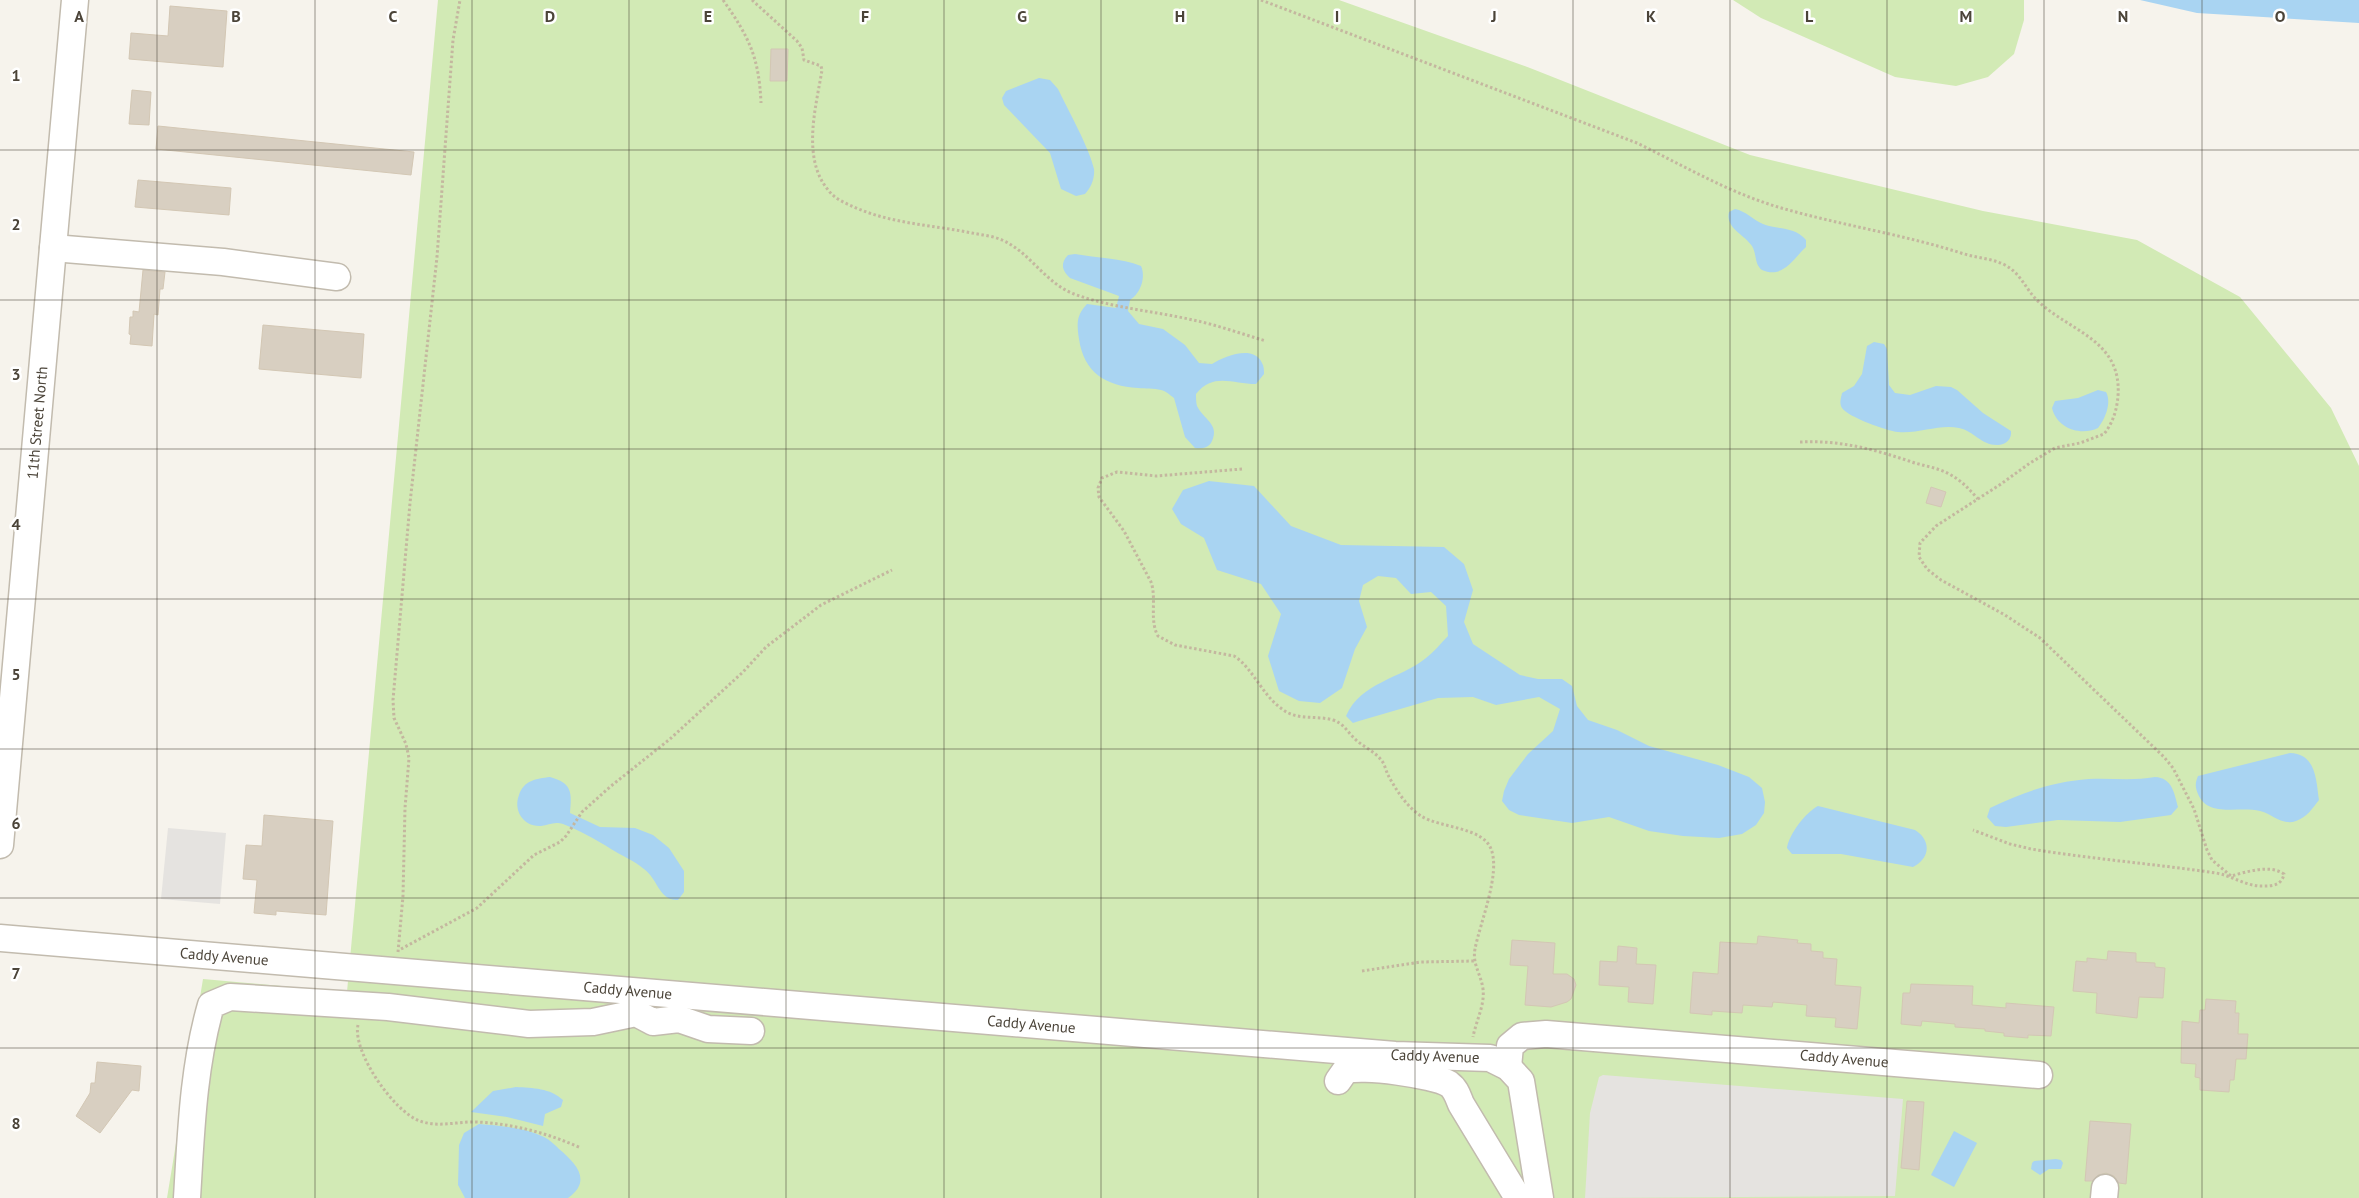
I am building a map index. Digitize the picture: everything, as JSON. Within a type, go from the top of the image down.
[{"type":"street","name":"11th Street North","points":[[0,845],[75,0]]},
{"type":"street","points":[[53,248],[223,262],[337,277]]},
{"type":"street","name":"Caddy Avenue","points":[[0,938],[396,962],[535,984],[1396,1055],[1490,1058],[1508,1067],[1510,1046],[1522,1036],[1546,1034],[2039,1075]]},
{"type":"street","points":[[529,1024],[535,984]]},
{"type":"street","points":[[187,1198],[198,1063],[211,1005],[230,997],[388,1007],[529,1024],[593,1022],[636,1013],[653,1022],[679,1019],[708,1029],[751,1031]]},
{"type":"street","points":[[1508,1067],[1521,1081],[1540,1198]]},
{"type":"street","points":[[1338,1081],[1345,1072],[1356,1069],[1414,1074],[1435,1078],[1450,1084],[1518,1198]]},
{"type":"path","points":[[396,962],[403,896],[403,841],[409,758],[406,744],[394,718],[393,700],[410,503],[438,247],[453,40],[460,0]]},
{"type":"path","points":[[723,0],[739,22],[754,52],[759,69],[761,103]]},
{"type":"path","points":[[752,0],[796,41],[802,48],[804,60],[820,66],[822,70],[814,119],[814,151],[817,169],[827,190],[832,195],[865,212],[889,219],[1002,240],[1021,252],[1053,282],[1074,294],[1111,304],[1194,320],[1266,341]]},
{"type":"path","points":[[1260,0],[1637,143],[1692,172],[1777,207],[1947,247],[2002,264],[2017,272],[2038,302],[2050,312],[2082,331],[2106,351],[2116,377],[2118,398],[2111,424],[2104,434],[2046,452],[1936,526],[1925,536],[1918,550],[1921,562],[1941,580],[2005,615],[2040,638],[2164,757],[2173,768],[2194,809],[2212,860],[2231,876]]},
{"type":"path","points":[[1800,442],[1820,441],[1875,450],[1939,469],[1955,477],[1978,499]]},
{"type":"path","points":[[1242,469],[1156,476],[1117,472],[1102,478],[1099,483],[1099,497],[1124,531],[1152,582],[1156,631],[1164,640],[1175,645],[1223,653],[1242,660],[1263,692],[1281,709],[1299,716],[1332,720],[1346,728],[1353,738],[1382,761],[1389,776],[1408,805],[1421,816],[1485,838],[1492,851],[1491,888],[1474,950],[1474,961],[1483,988],[1483,996],[1475,1028],[1471,1058]]},
{"type":"path","points":[[396,962],[477,908],[534,855],[566,836],[582,812],[670,739],[743,672],[766,647],[821,605],[892,570]]},
{"type":"path","points":[[1973,830],[1996,840],[2030,849],[2231,876],[2254,886],[2269,886],[2280,883],[2284,874],[2279,871],[2260,870],[2231,876]]},
{"type":"path","points":[[1362,971],[1421,962],[1474,961]]},
{"type":"path","points":[[388,1007],[361,1018],[357,1035],[372,1073],[409,1115],[418,1121],[429,1123],[474,1122],[523,1128],[544,1133],[581,1148]]},
{"type":"green space","points":[[438,0],[1339,0],[1530,68],[1750,155],[1983,211],[2137,240],[2240,297],[2331,408],[2359,466],[2359,1198],[167,1198],[203,979],[347,992]]},
{"type":"green space","points":[[1733,0],[2024,0],[2024,20],[2014,54],[1988,77],[1956,86],[1895,77],[1761,18]]},
{"type":"shaded area","points":[[168,828],[226,833],[220,904],[161,899]]},
{"type":"shaded area","points":[[1603,1075],[1903,1099],[1895,1196],[1585,1198],[1590,1113],[1599,1077]]},
{"type":"water","points":[[2140,0],[2359,0],[2359,23],[2197,13]]},
{"type":"water","points":[[1039,78],[1050,80],[1058,89],[1088,150],[1094,169],[1094,176],[1085,194],[1076,196],[1061,189],[1050,153],[1004,105],[1002,98],[1006,91]]},
{"type":"water","points":[[1735,209],[1763,224],[1797,232],[1806,240],[1806,247],[1782,270],[1769,272],[1762,270],[1759,268],[1752,246],[1732,227],[1729,212]]},
{"type":"water","points":[[1075,254],[1117,260],[1141,266],[1142,284],[1130,300],[1128,311],[1139,324],[1163,329],[1185,345],[1199,363],[1212,364],[1224,358],[1245,353],[1258,357],[1264,367],[1264,374],[1256,384],[1216,381],[1209,383],[1196,394],[1197,406],[1214,430],[1212,441],[1207,447],[1195,448],[1185,437],[1174,398],[1168,393],[1158,389],[1126,387],[1116,384],[1098,376],[1091,369],[1082,351],[1079,339],[1079,316],[1087,304],[1116,308],[1119,296],[1070,278],[1065,273],[1063,264],[1068,255]]},
{"type":"water","points":[[1874,342],[1884,344],[1887,349],[1889,385],[1895,393],[1910,395],[1936,386],[1951,387],[1983,413],[2011,431],[2009,439],[2003,444],[1986,443],[1969,432],[1951,427],[1914,432],[1898,432],[1868,423],[1846,412],[1842,408],[1840,400],[1842,393],[1854,386],[1862,374],[1867,346]]},
{"type":"water","points":[[2098,390],[2106,392],[2108,406],[2098,428],[2077,431],[2064,426],[2059,421],[2052,408],[2055,401],[2078,398]]},
{"type":"water","points":[[1209,481],[1254,486],[1291,526],[1341,545],[1444,547],[1464,564],[1473,590],[1464,622],[1473,644],[1520,675],[1538,679],[1562,679],[1572,686],[1577,706],[1588,720],[1617,730],[1649,746],[1718,765],[1749,777],[1762,788],[1765,802],[1764,813],[1756,825],[1742,834],[1719,838],[1683,836],[1649,831],[1609,817],[1572,823],[1519,815],[1509,810],[1502,801],[1509,779],[1528,754],[1553,731],[1560,709],[1539,697],[1496,705],[1473,697],[1438,698],[1353,723],[1346,716],[1361,696],[1371,688],[1416,665],[1429,656],[1448,636],[1446,606],[1431,592],[1411,594],[1396,578],[1378,576],[1363,585],[1359,601],[1367,627],[1355,649],[1342,688],[1320,703],[1299,701],[1279,691],[1268,656],[1281,614],[1261,584],[1217,570],[1204,538],[1181,524],[1172,509],[1183,490]]},
{"type":"water","points":[[2290,753],[2299,754],[2310,763],[2317,784],[2319,800],[2309,812],[2296,821],[2287,822],[2260,811],[2216,809],[2203,801],[2198,794],[2196,781],[2198,776]]},
{"type":"water","points":[[550,777],[567,785],[571,799],[570,813],[600,827],[635,828],[653,835],[669,848],[684,871],[684,892],[678,900],[667,897],[649,873],[640,866],[588,835],[560,823],[535,826],[525,821],[517,806],[521,790],[531,781]]},
{"type":"water","points":[[2155,777],[2169,783],[2173,791],[2178,807],[2171,815],[2120,822],[2058,820],[2006,827],[1995,826],[1987,817],[1990,808],[2014,797],[2050,785],[2075,780]]},
{"type":"water","points":[[1818,806],[1915,830],[1924,839],[1927,849],[1926,854],[1913,867],[1841,854],[1792,854],[1787,848],[1791,836],[1803,818]]},
{"type":"water","points":[[516,1087],[541,1089],[553,1093],[563,1100],[561,1107],[545,1114],[543,1126],[507,1117],[471,1112],[493,1091]]},
{"type":"water","points":[[479,1124],[521,1129],[548,1140],[566,1155],[576,1167],[580,1179],[575,1192],[568,1198],[465,1198],[458,1185],[459,1145],[464,1133]]},
{"type":"water","points":[[1954,1131],[1977,1143],[1954,1187],[1931,1175]]},
{"type":"water","points":[[2061,1160],[2063,1163],[2061,1169],[2049,1169],[2040,1175],[2031,1169],[2034,1161]]},
{"type":"building","points":[[170,6],[227,11],[223,67],[129,59],[131,33],[168,36]]},
{"type":"building","points":[[771,49],[788,49],[787,81],[770,81]]},
{"type":"building","points":[[132,90],[151,92],[149,125],[129,124]]},
{"type":"building","points":[[158,126],[414,152],[411,175],[156,149]]},
{"type":"building","points":[[138,180],[231,188],[229,215],[135,207]]},
{"type":"building","points":[[143,270],[165,272],[163,289],[160,289],[158,315],[154,314],[152,346],[130,344],[130,317],[133,317],[133,311],[139,312]]},
{"type":"building","points":[[263,325],[364,334],[361,378],[259,369]]},
{"type":"building","points":[[1931,487],[1946,492],[1941,507],[1926,503]]},
{"type":"building","points":[[264,815],[333,821],[326,915],[276,911],[276,915],[254,913],[257,880],[243,879],[246,845],[262,846]]},
{"type":"building","points":[[1758,936],[1798,940],[1797,943],[1811,944],[1811,951],[1823,952],[1823,958],[1837,959],[1835,985],[1861,987],[1857,1029],[1835,1027],[1836,1018],[1806,1016],[1807,1005],[1773,1002],[1772,1007],[1743,1005],[1742,1013],[1712,1011],[1712,1015],[1690,1013],[1693,972],[1718,974],[1720,942],[1757,944]]},
{"type":"building","points":[[1512,940],[1555,943],[1553,974],[1567,974],[1574,979],[1576,985],[1571,999],[1551,1007],[1525,1005],[1528,966],[1510,965]]},
{"type":"building","points":[[1618,946],[1637,948],[1636,964],[1656,965],[1653,1004],[1628,1002],[1629,987],[1599,985],[1600,961],[1617,962]]},
{"type":"building","points":[[2108,951],[2136,953],[2136,962],[2155,963],[2155,967],[2165,968],[2163,998],[2139,997],[2137,1018],[2096,1013],[2097,993],[2073,991],[2076,961],[2087,962],[2087,958],[2107,960]]},
{"type":"building","points":[[1911,984],[1973,986],[1972,1005],[2006,1008],[2006,1003],[2054,1007],[2051,1036],[2028,1035],[2028,1038],[2004,1036],[2004,1033],[1985,1031],[1985,1029],[1955,1027],[1955,1024],[1922,1021],[1921,1026],[1901,1024],[1903,993],[1910,993]]},
{"type":"building","points":[[2206,999],[2236,1001],[2235,1013],[2239,1013],[2238,1034],[2248,1034],[2246,1059],[2236,1059],[2234,1080],[2230,1080],[2229,1092],[2200,1090],[2200,1078],[2195,1077],[2196,1064],[2181,1063],[2182,1021],[2199,1023],[2200,1010],[2205,1010]]},
{"type":"building","points":[[97,1062],[141,1066],[139,1091],[132,1090],[100,1133],[76,1116],[90,1093],[91,1083],[95,1083]]},
{"type":"building","points":[[1907,1101],[1924,1102],[1919,1170],[1901,1168]]},
{"type":"building","points":[[2090,1121],[2131,1124],[2126,1184],[2119,1183],[2114,1176],[2106,1173],[2098,1175],[2092,1181],[2085,1181]]}]
